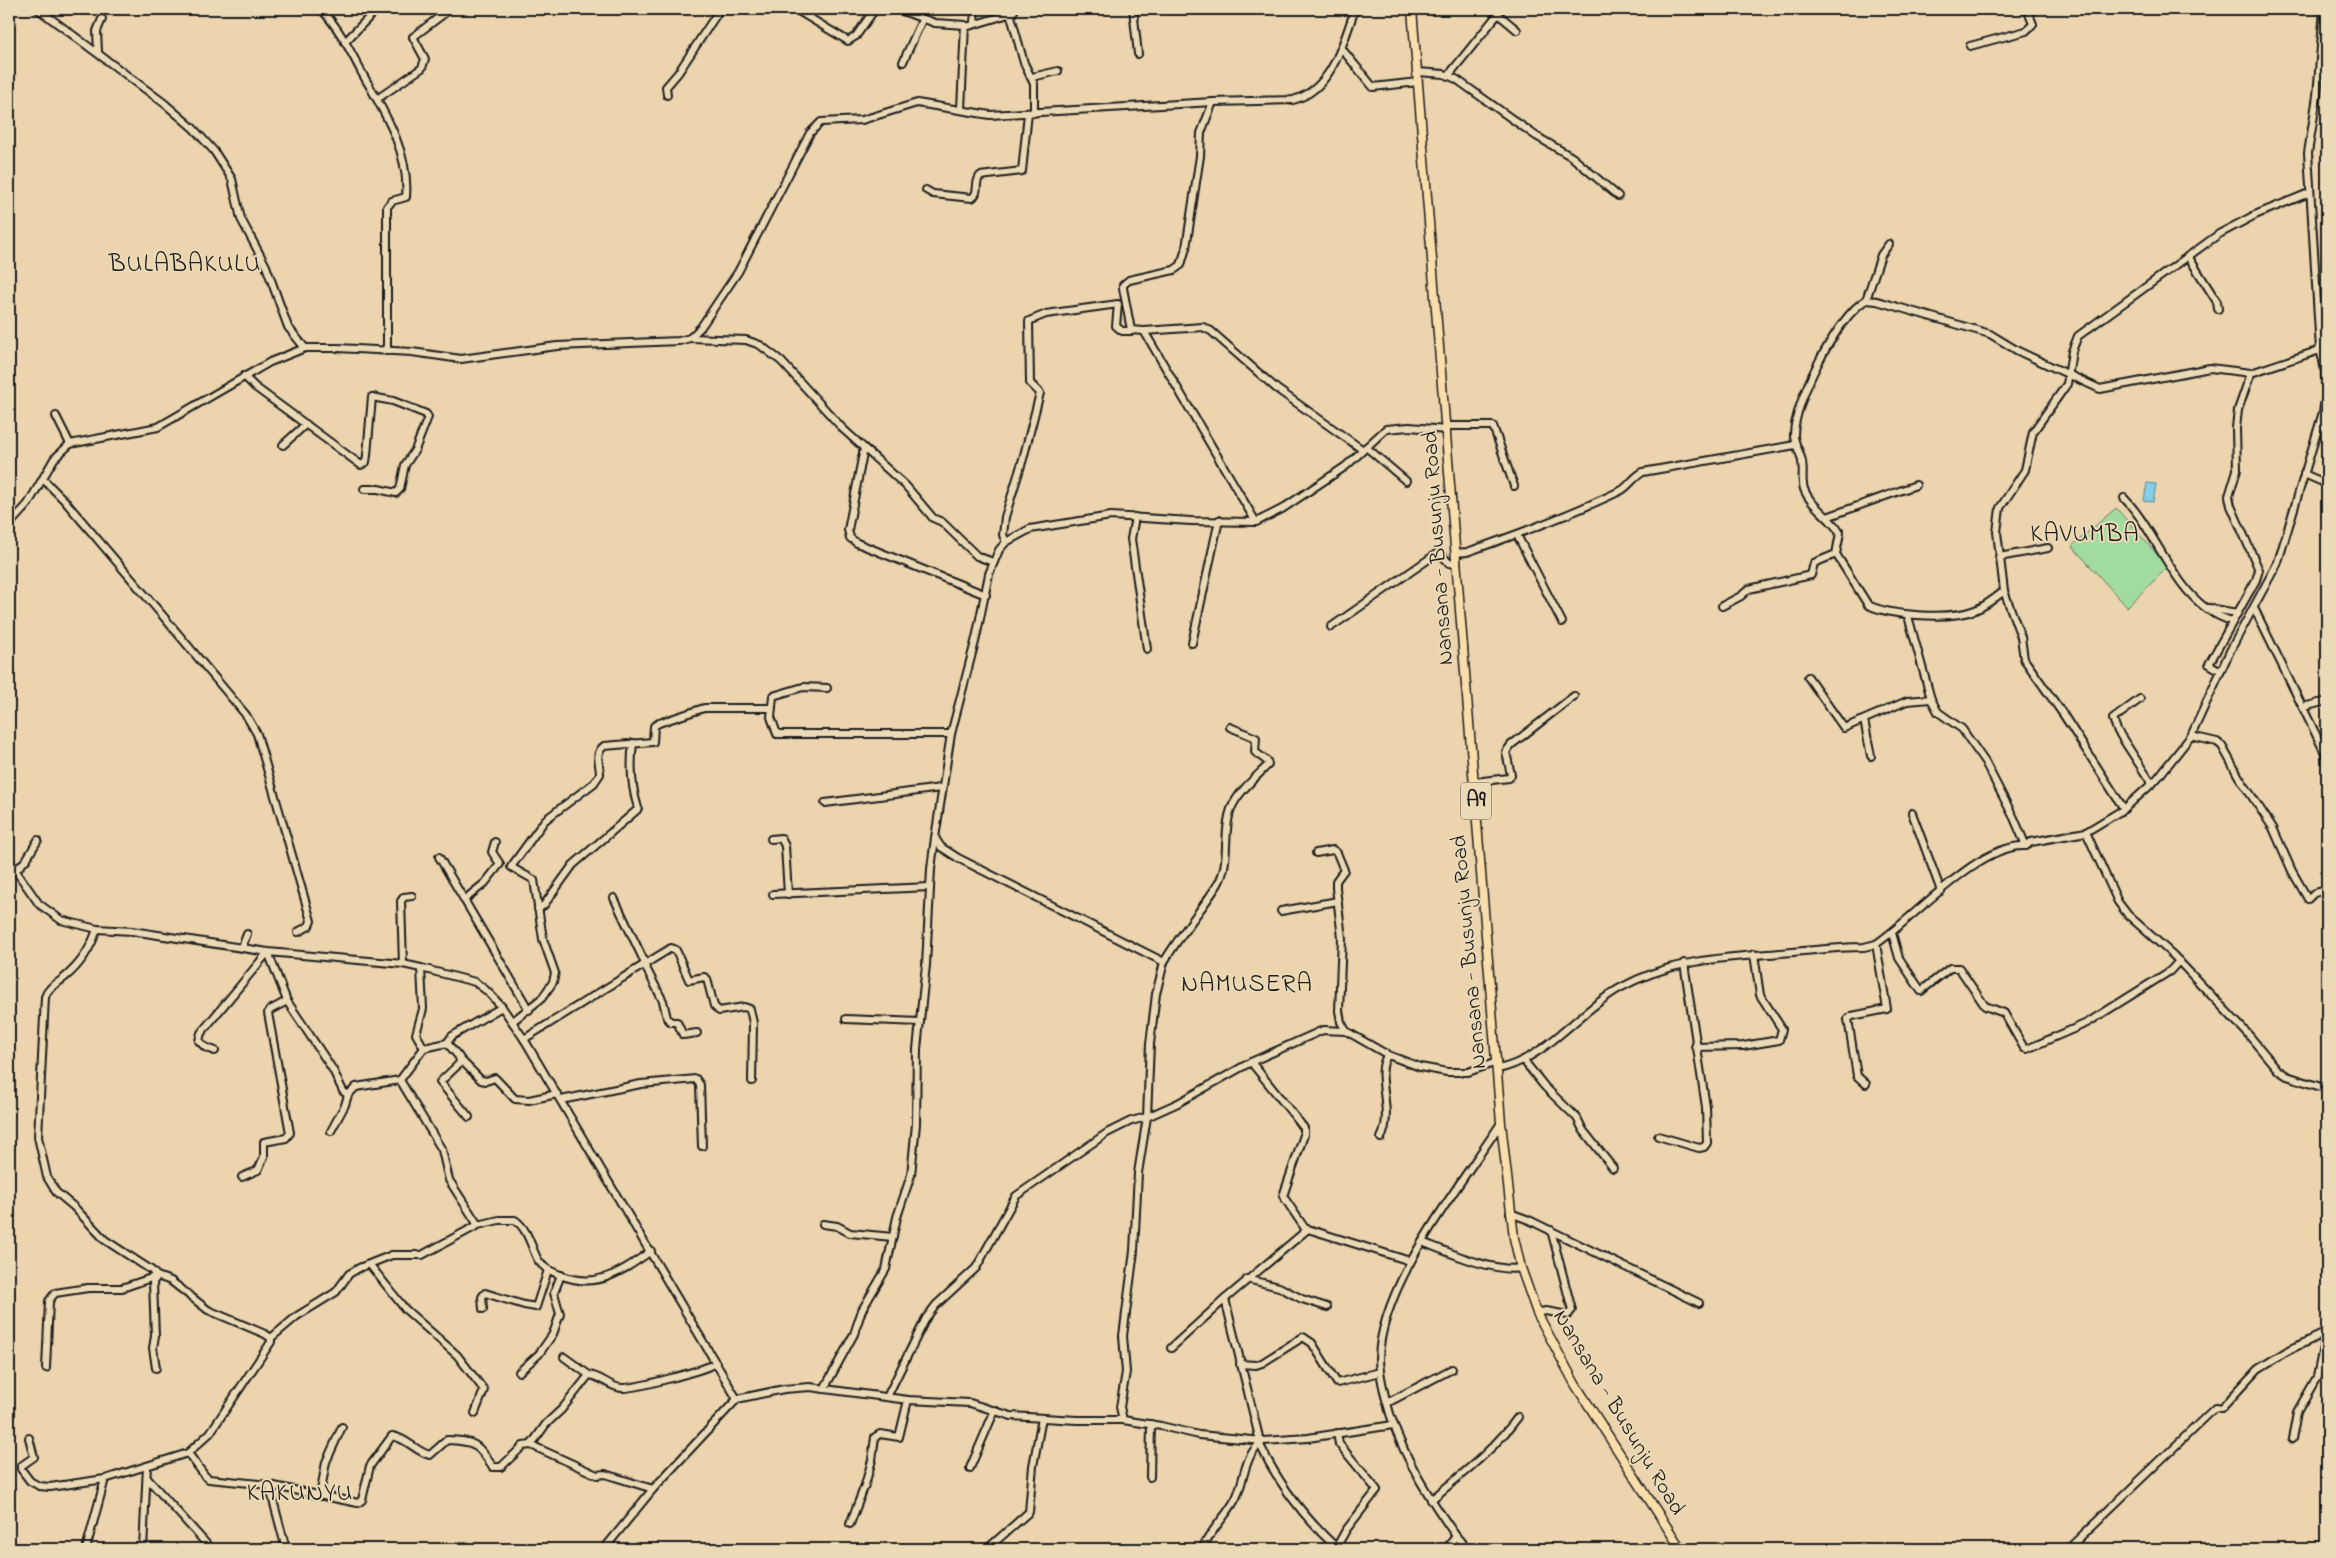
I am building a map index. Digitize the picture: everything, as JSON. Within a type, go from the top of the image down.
[{"type":"main road","name":"Nansana - Busunju Road","points":[[1412,9],[1447,428],[1455,553],[1501,1123],[1510,1213],[1521,1268],[1537,1313],[1575,1384],[1681,1549]]},
{"type":"street","points":[[38,9],[98,52],[186,122],[225,166],[232,179],[241,219],[268,272],[288,327],[305,348]]},
{"type":"street","points":[[321,9],[338,29],[396,140],[406,186],[405,198],[392,200],[387,207],[387,351]]},
{"type":"street","points":[[345,42],[377,9]]},
{"type":"street","points":[[376,99],[422,68],[425,58],[413,37],[450,9]]},
{"type":"street","points":[[667,95],[666,88],[720,9]]},
{"type":"street","points":[[795,9],[848,41],[856,36],[875,9]]},
{"type":"street","points":[[897,9],[922,20],[934,23],[964,24],[966,27]]},
{"type":"street","points":[[974,24],[976,9]]},
{"type":"street","points":[[1133,9],[1138,54]]},
{"type":"street","points":[[690,338],[701,327],[738,272],[810,133],[817,124],[826,121],[862,120],[917,104],[961,109],[990,115],[1213,102],[1293,100],[1306,97],[1318,89],[1326,78],[1341,48],[1355,9]]},
{"type":"street","points":[[1492,9],[1517,30]]},
{"type":"street","points":[[1970,46],[2026,31],[2033,24],[2027,9]]},
{"type":"street","points":[[887,1397],[926,1318],[936,1305],[976,1268],[1016,1196],[1107,1133],[1192,1096],[1251,1062],[1323,1030],[1346,1031],[1388,1055],[1420,1067],[1447,1072],[1468,1072],[1524,1061],[1604,998],[1648,975],[1711,958],[1864,947],[1876,944],[1892,933],[1959,875],[1997,850],[2013,845],[2026,846],[2031,842],[2086,832],[2124,809],[2152,784],[2191,736],[2230,651],[2278,562],[2326,399],[2326,370],[2320,350],[2309,193],[2308,140],[2317,96],[2324,9]]},
{"type":"street","points":[[926,190],[933,194],[972,198],[976,196],[980,176],[1022,171],[1031,113],[1032,77],[1017,43],[1013,11],[966,27]]},
{"type":"street","points":[[1448,76],[1498,14]]},
{"type":"street","points":[[98,52],[97,31],[102,19]]},
{"type":"street","points":[[903,62],[922,20]]},
{"type":"street","points":[[961,109],[966,27]]},
{"type":"street","points":[[1341,48],[1373,87],[1418,82]]},
{"type":"street","points":[[1032,77],[1058,71]]},
{"type":"street","points":[[1418,72],[1448,76],[1456,79],[1536,136],[1572,157],[1618,196]]},
{"type":"street","points":[[1132,331],[1123,285],[1129,280],[1174,270],[1181,265],[1186,248],[1200,156],[1201,133],[1213,102]]},
{"type":"street","points":[[2124,809],[2063,714],[2024,659],[2021,637],[2004,591],[1997,532],[2000,508],[2024,470],[2032,432],[2067,384],[2072,351],[2078,336],[2188,256],[2237,224],[2309,193]]},
{"type":"street","points":[[1889,244],[1881,254],[1866,300],[1847,316],[1828,344],[1813,373],[1796,424],[1796,445],[1802,462],[1804,490],[1840,533],[1836,554],[1868,605],[1908,616],[1963,613],[1975,610],[2004,591]]},
{"type":"street","points":[[2188,256],[2217,302],[2218,309]]},
{"type":"street","points":[[1866,300],[1877,301],[1979,329],[2018,352],[2100,389],[2210,368],[2251,373],[2320,350]]},
{"type":"street","points":[[1006,542],[1003,535],[1005,517],[1023,459],[1040,393],[1030,383],[1029,320],[1046,314],[1118,304],[1116,326],[1122,331],[1144,332],[1203,327],[1211,331],[1277,389],[1364,448],[1406,482]]},
{"type":"street","points":[[1144,332],[1256,522]]},
{"type":"street","points":[[9,525],[28,504],[54,459],[70,444],[158,427],[270,362],[305,348],[387,351],[461,359],[557,346],[678,341],[690,338],[746,340],[760,345],[781,361],[820,406],[906,486],[933,518],[942,522],[977,556],[993,562]]},
{"type":"street","points":[[2222,671],[2209,664],[2256,580],[2259,570],[2231,506],[2229,496],[2237,470],[2236,428],[2238,410],[2251,373]]},
{"type":"street","points":[[244,376],[255,387],[361,465],[366,462],[368,455],[372,397],[393,401],[426,414],[428,416],[415,450],[405,465],[400,489],[396,493],[364,488]]},
{"type":"street","points":[[56,416],[70,444]]},
{"type":"street","points":[[283,445],[306,424]]},
{"type":"street","points":[[824,1389],[854,1334],[862,1310],[886,1270],[893,1237],[911,1175],[916,1124],[916,1081],[926,965],[930,887],[941,788],[993,562],[1006,542],[1030,529],[1111,516],[1256,522],[1282,509],[1346,466],[1379,434],[1394,427],[1447,428],[1493,426],[1514,486]]},
{"type":"street","points":[[1455,553],[1467,552],[1546,524],[1622,491],[1634,477],[1643,472],[1796,445]]},
{"type":"street","points":[[864,448],[848,530],[850,538],[857,544],[986,595]]},
{"type":"street","points":[[2304,474],[2327,484]]},
{"type":"street","points":[[43,479],[64,500],[163,616],[246,715],[257,734],[311,921],[309,926],[298,932]]},
{"type":"street","points":[[1827,516],[1916,485]]},
{"type":"street","points":[[2124,498],[2147,526],[2174,572],[2202,606],[2217,617],[2232,621]]},
{"type":"street","points":[[1135,517],[1130,539],[1147,649]]},
{"type":"street","points":[[1192,643],[1219,520]]},
{"type":"street","points":[[1517,535],[1562,622]]},
{"type":"street","points":[[2000,557],[2048,548]]},
{"type":"street","points":[[1331,627],[1439,552],[1449,563],[1457,564]]},
{"type":"street","points":[[1722,606],[1754,587],[1811,575],[1814,563],[1836,554]]},
{"type":"street","points":[[2202,606],[2217,611],[2237,613]]},
{"type":"street","points":[[2254,608],[2326,753]]},
{"type":"street","points":[[1908,616],[1931,699],[1938,712],[1962,729],[1985,762],[2026,846]]},
{"type":"street","points":[[1808,677],[1841,727],[1846,728],[1908,701],[1931,699]]},
{"type":"street","points":[[828,688],[803,687],[773,696],[770,708],[773,729],[777,734],[952,734]]},
{"type":"street","points":[[1474,782],[1509,778],[1511,775],[1506,752],[1511,745],[1574,696]]},
{"type":"street","points":[[2140,698],[2113,719],[2117,730],[2152,784]]},
{"type":"street","points":[[2303,707],[2327,701]]},
{"type":"street","points":[[511,867],[545,820],[594,783],[600,774],[597,755],[604,746],[653,742],[654,726],[704,708],[770,708]]},
{"type":"street","points":[[1864,720],[1871,756]]},
{"type":"street","points":[[1123,1420],[1120,1407],[1126,1372],[1123,1336],[1134,1251],[1138,1173],[1147,1116],[1150,1044],[1156,994],[1164,962],[1180,934],[1219,883],[1231,809],[1239,796],[1268,764],[1255,752],[1256,738],[1230,727]]},
{"type":"street","points":[[2191,736],[2217,742],[2222,746],[2239,777],[2271,824],[2292,871],[2308,899],[2314,893],[2327,890]]},
{"type":"street","points":[[538,909],[544,905],[573,865],[637,810],[632,790],[633,772],[630,762],[633,743]]},
{"type":"street","points":[[825,803],[941,788]]},
{"type":"street","points":[[1912,813],[1942,891]]},
{"type":"street","points":[[2086,832],[2118,902],[2128,915],[2179,961],[2247,1033],[2278,1070],[2287,1076],[2327,1089]]},
{"type":"street","points":[[771,839],[781,838],[785,846],[788,894]]},
{"type":"street","points":[[934,838],[941,847],[958,858],[1164,962]]},
{"type":"street","points":[[15,871],[26,860],[38,840]]},
{"type":"street","points":[[495,842],[492,852],[500,864],[511,867],[534,880],[543,939],[554,973],[550,988],[529,1010],[513,1021]]},
{"type":"street","points":[[1316,853],[1329,849],[1337,853],[1344,870],[1336,881],[1342,938],[1339,1011],[1341,1022],[1346,1031]]},
{"type":"street","points":[[439,858],[529,1010]]},
{"type":"street","points":[[9,861],[46,912],[61,920],[97,929],[268,952],[403,964],[475,982],[487,990],[513,1021],[524,1038],[737,1399]]},
{"type":"street","points":[[464,900],[485,883],[500,864]]},
{"type":"street","points":[[773,894],[930,887]]},
{"type":"street","points":[[403,964],[401,901],[404,897],[412,896]]},
{"type":"street","points":[[614,898],[663,1001],[667,1018],[672,1022],[677,1022],[683,1035],[697,1034]]},
{"type":"street","points":[[1281,911],[1338,901]]},
{"type":"street","points":[[97,929],[86,954],[65,977],[49,989],[45,997],[38,1143],[47,1177],[56,1192],[74,1206],[105,1240],[151,1270],[157,1276]]},
{"type":"street","points":[[1892,933],[1899,958],[1921,991],[1950,968],[1959,968],[1985,1006],[2004,1013],[2021,1044],[2027,1049],[2088,1023],[2170,971],[2179,961]]},
{"type":"street","points":[[242,947],[247,934]]},
{"type":"street","points":[[1866,1084],[1857,1076],[1848,1022],[1852,1016],[1887,1008],[1876,944]]},
{"type":"street","points":[[524,1038],[586,1002],[668,949],[676,950],[688,979],[707,979],[714,1006],[719,1010],[744,1007],[750,1009],[754,1023],[752,1080]]},
{"type":"street","points":[[268,952],[287,1001],[333,1070],[342,1091],[348,1095]]},
{"type":"street","points":[[215,1051],[199,1041],[201,1034],[268,952]]},
{"type":"street","points":[[1695,1047],[1744,1046],[1779,1040],[1782,1029],[1760,995],[1754,954]]},
{"type":"street","points":[[1658,1136],[1698,1148],[1704,1147],[1707,1143],[1706,1109],[1695,1047],[1684,964]]},
{"type":"street","points":[[421,968],[423,1009],[416,1034],[424,1048]]},
{"type":"street","points":[[242,1177],[258,1170],[264,1157],[264,1142],[286,1138],[290,1133],[268,1013],[287,1001]]},
{"type":"street","points":[[331,1131],[345,1105],[348,1095],[356,1087],[400,1080],[424,1048],[447,1043],[452,1036],[502,1007]]},
{"type":"street","points":[[846,1019],[920,1022]]},
{"type":"street","points":[[447,1043],[481,1080],[486,1081],[495,1078],[515,1099],[530,1100],[557,1094]]},
{"type":"street","points":[[1381,1138],[1385,1129],[1387,1106],[1382,1078],[1383,1063],[1388,1055]]},
{"type":"street","points":[[461,1060],[440,1082],[469,1118]]},
{"type":"street","points":[[1524,1061],[1545,1087],[1577,1118],[1583,1130],[1613,1168]]},
{"type":"street","points":[[1251,1062],[1304,1128],[1304,1136],[1283,1196],[1306,1230]]},
{"type":"street","points":[[561,1100],[641,1084],[696,1078],[700,1085],[702,1146]]},
{"type":"street","points":[[400,1080],[442,1150],[449,1180],[478,1225]]},
{"type":"street","points":[[1467,1549],[1431,1500],[1412,1469],[1393,1425],[1380,1372],[1379,1354],[1386,1316],[1410,1262],[1501,1123]]},
{"type":"street","points":[[1510,1213],[1551,1230],[1700,1303]]},
{"type":"street","points":[[29,1438],[34,1457],[21,1466],[20,1469],[30,1481],[39,1486],[50,1487],[105,1479],[188,1453],[210,1433],[269,1345],[271,1338],[297,1316],[336,1292],[350,1274],[392,1255],[422,1254],[478,1225],[500,1220],[515,1220],[523,1227],[539,1262],[548,1270],[581,1280],[601,1280],[651,1251]]},
{"type":"street","points":[[823,1224],[837,1226],[850,1233],[893,1237]]},
{"type":"street","points":[[1171,1348],[1247,1279],[1306,1230],[1311,1229],[1410,1262]]},
{"type":"street","points":[[1537,1313],[1546,1311],[1568,1315],[1572,1310],[1551,1230]]},
{"type":"street","points":[[1422,1242],[1460,1257],[1512,1270],[1521,1268]]},
{"type":"street","points":[[370,1264],[405,1309],[458,1355],[484,1390],[475,1413]]},
{"type":"street","points":[[484,1309],[482,1297],[485,1293],[536,1307],[548,1270]]},
{"type":"street","points":[[518,1372],[539,1354],[553,1334],[560,1314],[554,1293],[561,1275]]},
{"type":"street","points":[[156,1368],[153,1348],[155,1336],[153,1282],[157,1276]]},
{"type":"street","points":[[46,1368],[48,1307],[51,1297],[60,1291],[88,1288],[122,1288],[157,1276],[167,1278],[208,1310],[271,1338]]},
{"type":"street","points":[[1247,1279],[1278,1287],[1302,1299],[1327,1307]]},
{"type":"street","points":[[1226,1299],[1240,1364],[1261,1442],[1276,1477],[1300,1512],[1337,1549],[1346,1530],[1377,1490],[1339,1444],[1337,1433]]},
{"type":"street","points":[[2292,1439],[2296,1412],[2317,1377],[2327,1333]]},
{"type":"street","points":[[2068,1549],[2214,1408],[2221,1410],[2258,1369],[2287,1351],[2327,1333]]},
{"type":"street","points":[[1240,1364],[1262,1363],[1303,1337],[1312,1343],[1337,1383],[1380,1372]]},
{"type":"street","points":[[564,1357],[589,1375],[622,1388],[664,1379],[709,1367],[716,1363]]},
{"type":"street","points":[[1387,1403],[1452,1369]]},
{"type":"street","points":[[531,1445],[546,1424],[562,1409],[589,1375]]},
{"type":"street","points":[[604,1549],[653,1489],[737,1399],[784,1389],[810,1387],[908,1400],[970,1403],[1012,1416],[1123,1420],[1151,1424],[1199,1436],[1261,1442],[1393,1425]]},
{"type":"street","points":[[850,1524],[865,1485],[872,1460],[875,1437],[880,1434],[899,1437],[908,1400]]},
{"type":"street","points":[[970,1468],[994,1410]]},
{"type":"street","points":[[1431,1500],[1502,1439],[1518,1417]]},
{"type":"street","points":[[987,1549],[1029,1512],[1033,1466],[1042,1418]]},
{"type":"street","points":[[1150,1477],[1151,1424]]},
{"type":"street","points":[[320,1496],[326,1462],[342,1426]]},
{"type":"street","points":[[188,1453],[209,1479],[269,1485],[360,1502],[370,1466],[392,1436],[398,1437],[416,1450],[430,1455],[446,1440],[470,1441],[481,1449],[493,1467],[496,1468],[501,1467],[523,1446],[531,1445],[597,1475],[605,1474],[653,1489]]},
{"type":"street","points":[[1202,1549],[1217,1522],[1236,1500],[1247,1464],[1261,1442]]},
{"type":"street","points":[[143,1549],[147,1466]]},
{"type":"street","points":[[147,1478],[211,1549]]},
{"type":"street","points":[[86,1549],[105,1479]]},
{"type":"street","points":[[269,1485],[286,1549]]},
{"type":"street","points":[[1446,1549],[1456,1536]]},
{"type":"green space","points":[[2116,508],[2168,567],[2127,607],[2072,546]]},
{"type":"water","points":[[2147,483],[2156,484],[2153,502],[2144,501]]},
{"type":"district","name":"BULABAKULU","points":[[185,265]]},
{"type":"district","name":"KAVUMBA","points":[[2085,535]]},
{"type":"district","name":"NAMUSERA","points":[[1247,985]]},
{"type":"district","name":"KAKUNYU","points":[[300,1494]]}]
